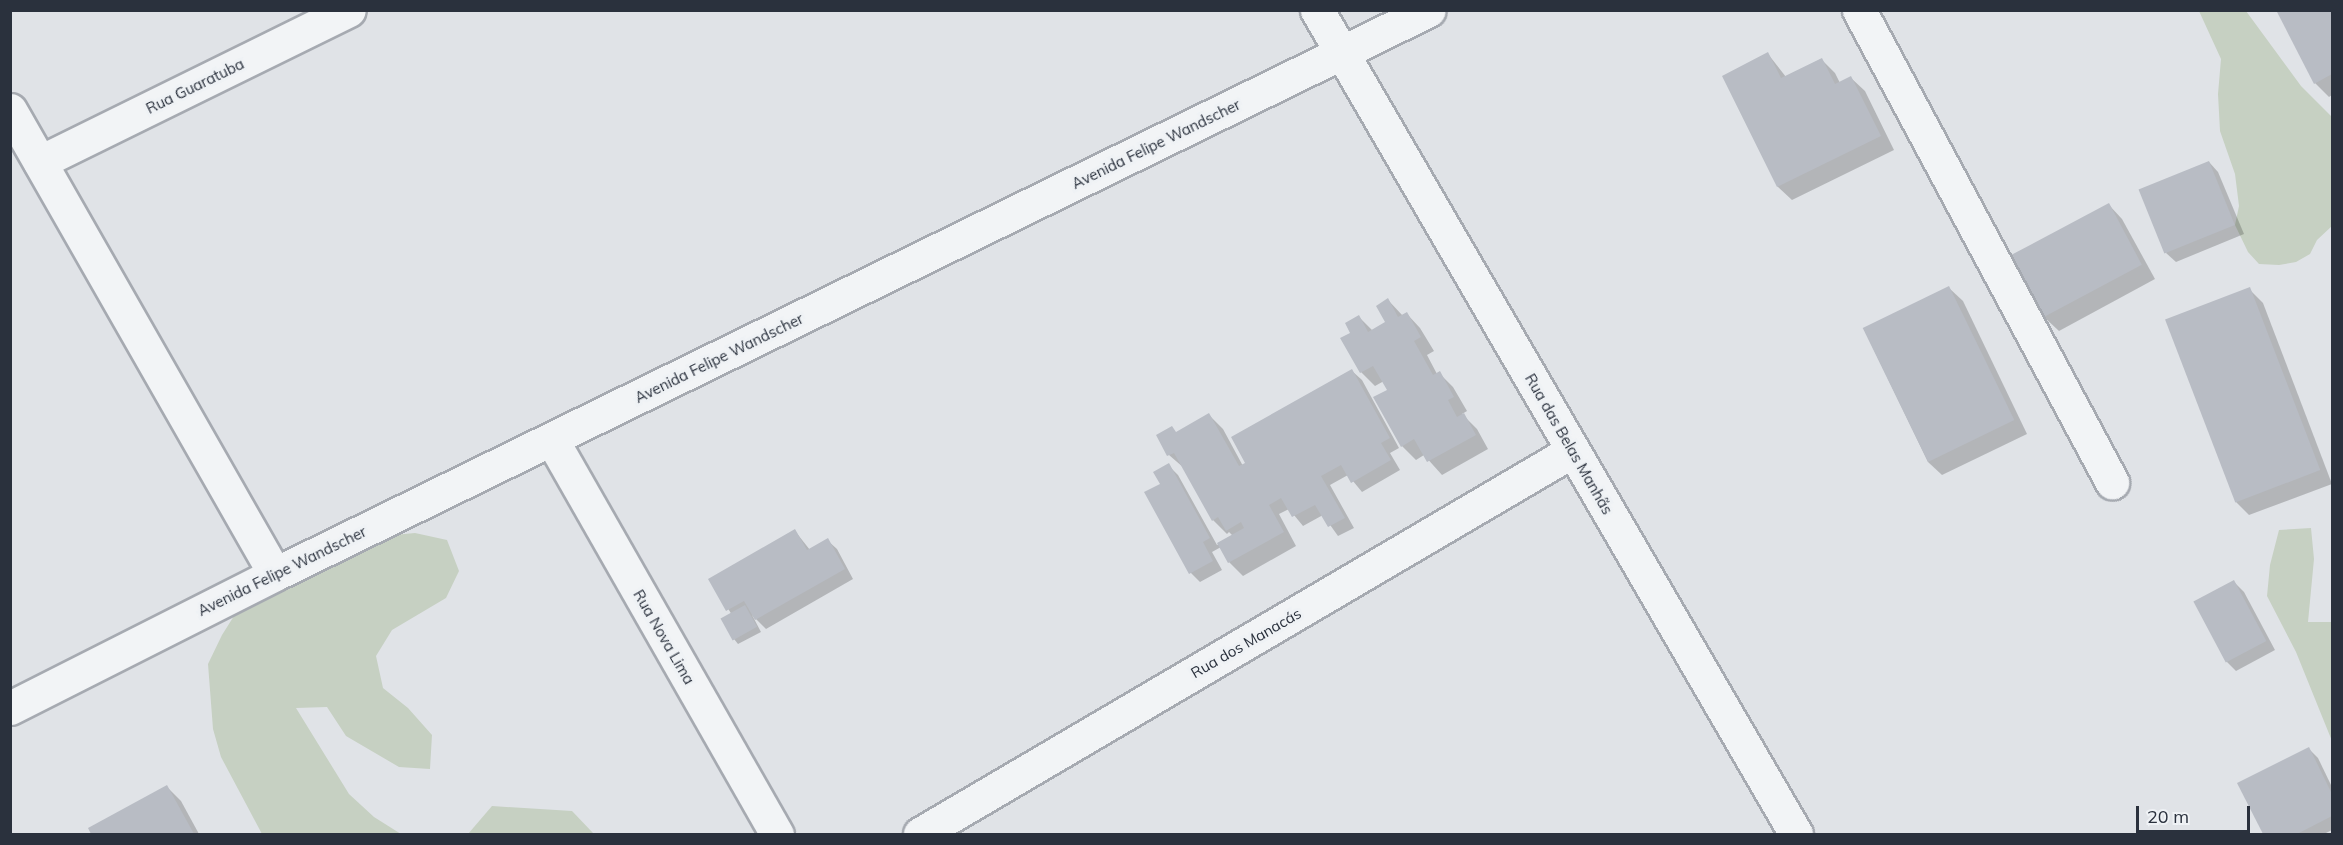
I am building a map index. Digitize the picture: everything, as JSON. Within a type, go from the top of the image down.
[{"type":"street","name":"Rua Guaratuba","points":[[40,162],[349,10]]},
{"type":"street","name":"Rua das Belas Manhãs","points":[[1317,10],[1796,834]]},
{"type":"street","name":"Avenida Felipe Wandscher","points":[[10,708],[275,574],[1429,10]]},
{"type":"street","points":[[1859,10],[2112,482]]},
{"type":"street","points":[[10,110],[275,574]]},
{"type":"street","name":"Rua Nova Lima","points":[[552,440],[777,834]]},
{"type":"street","name":"Rua dos Manacás","points":[[920,834],[1572,451]]},
{"type":"green space","points":[[2199,11],[2246,11],[2301,86],[2332,117],[2332,226],[2317,240],[2310,254],[2296,262],[2279,265],[2259,264],[2248,252],[2235,225],[2239,206],[2235,174],[2220,131],[2218,94],[2221,59]]},
{"type":"green space","points":[[2311,528],[2314,559],[2308,622],[2332,622],[2332,741],[2296,652],[2267,596],[2270,565],[2279,530]]},
{"type":"green space","points":[[415,533],[447,540],[459,571],[446,598],[392,630],[376,656],[383,688],[408,708],[432,735],[430,769],[399,767],[346,736],[327,707],[296,708],[349,794],[374,817],[401,834],[262,834],[221,757],[213,729],[208,664],[222,635],[239,608],[384,536]]},
{"type":"green space","points":[[492,806],[572,811],[594,834],[468,834]]},
{"type":"building","points":[[2276,10],[2332,10],[2332,74],[2314,84]]},
{"type":"building","points":[[1768,52],[1781,78],[1822,58],[1835,84],[1851,76],[1881,136],[1777,187],[1722,76]]},
{"type":"building","points":[[2209,161],[2235,225],[2164,253],[2139,189]]},
{"type":"building","points":[[2109,203],[2142,265],[2043,317],[2010,256]]},
{"type":"building","points":[[1949,286],[2014,420],[1928,462],[1863,328]]},
{"type":"building","points":[[2250,287],[2320,470],[2235,503],[2165,320]]},
{"type":"building","points":[[1388,298],[1398,317],[1407,312],[1421,337],[1414,341],[1433,375],[1440,371],[1454,397],[1448,400],[1457,417],[1464,413],[1476,435],[1427,462],[1414,439],[1401,447],[1373,397],[1387,390],[1373,366],[1360,373],[1340,338],[1350,333],[1345,323],[1359,315],[1368,332],[1385,322],[1376,306]]},
{"type":"building","points":[[1352,369],[1390,438],[1381,443],[1391,460],[1351,483],[1341,465],[1321,476],[1345,518],[1328,527],[1315,505],[1292,517],[1281,498],[1269,505],[1284,532],[1228,563],[1217,543],[1244,528],[1241,522],[1226,531],[1218,517],[1212,521],[1174,453],[1167,456],[1156,435],[1172,426],[1176,432],[1209,413],[1239,466],[1245,463],[1231,437]]},
{"type":"building","points":[[1169,463],[1210,538],[1203,542],[1213,561],[1189,574],[1144,492],[1160,484],[1153,472]]},
{"type":"building","points":[[795,529],[807,550],[828,538],[845,569],[755,620],[744,601],[726,611],[708,579]]},
{"type":"building","points":[[2234,580],[2266,641],[2226,663],[2193,602]]},
{"type":"building","points":[[745,605],[757,627],[733,640],[721,619]]},
{"type":"building","points":[[2309,747],[2332,794],[2332,816],[2297,834],[2263,834],[2237,783]]},
{"type":"building","points":[[167,785],[194,834],[91,834],[88,828]]}]
